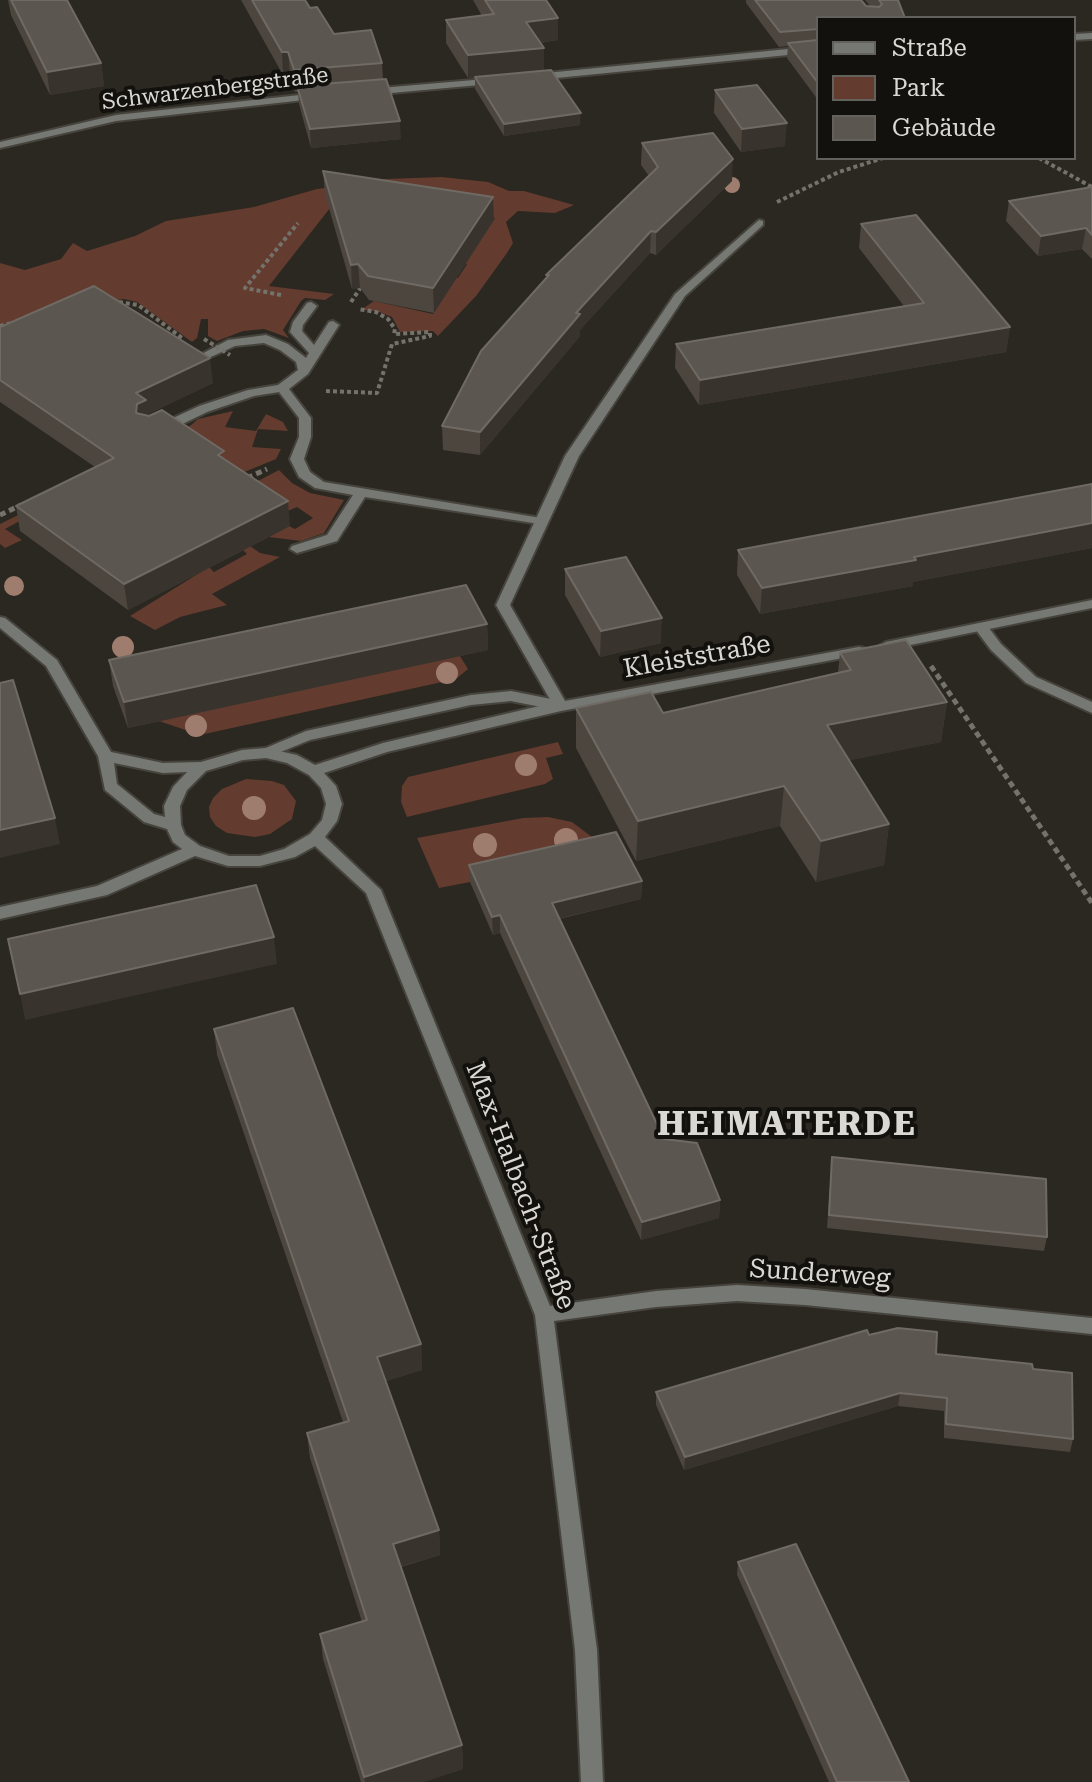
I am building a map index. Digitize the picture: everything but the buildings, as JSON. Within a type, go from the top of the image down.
[{"type":"street","points":[[525,78],[816,49]]},
{"type":"street","name":"Schwarzenbergstraße","points":[[356,93],[509,80]]},
{"type":"street","name":"Schwarzenbergstraße","points":[[0,145],[116,118],[325,96]]},
{"type":"street","points":[[561,706],[503,605],[572,456],[681,294],[759,223]]},
{"type":"street","points":[[311,306],[297,325],[296,332],[315,353]]},
{"type":"street","points":[[147,435],[203,409],[252,393],[282,388],[304,371],[333,325]]},
{"type":"street","points":[[204,356],[232,343],[266,339],[284,347],[302,361],[304,371]]},
{"type":"street","points":[[282,388],[305,418],[305,437],[297,459],[304,474],[320,485],[541,522]]},
{"type":"street","points":[[297,549],[332,538],[361,493]]},
{"type":"street","name":"Kleiststraße","points":[[314,771],[380,749],[561,706],[914,641],[1092,604]]},
{"type":"street","points":[[0,621],[52,663],[106,756],[110,786],[149,818],[173,825]]},
{"type":"street","points":[[981,627],[996,647],[1031,680],[1092,708]]},
{"type":"street","points":[[266,753],[306,736],[471,700],[511,696],[561,706]]},
{"type":"street","points":[[106,756],[163,768],[201,767],[242,755],[266,753],[292,759],[314,771],[328,786],[334,804],[329,821],[316,838],[289,853],[260,861],[228,861],[194,850],[179,838],[173,825],[172,806],[181,787],[201,767]]},
{"type":"street","name":"Max-Halbach-Straße","points":[[316,838],[373,890],[544,1315],[586,1650],[592,1782]]},
{"type":"street","points":[[0,913],[101,891],[194,850]]},
{"type":"street","name":"Sunderweg","points":[[544,1315],[656,1299],[737,1293],[1092,1326]]},
{"type":"path","points":[[759,223],[781,198],[839,172],[877,160]]},
{"type":"path","points":[[1043,160],[1092,187]]},
{"type":"path","points":[[289,296],[245,288],[298,223]]},
{"type":"path","points":[[282,388],[377,393],[395,329],[388,319],[376,312],[349,305],[371,272]]},
{"type":"path","points":[[110,301],[138,305],[190,344],[204,339],[230,355]]},
{"type":"path","points":[[0,326],[13,322]]},
{"type":"path","points":[[392,344],[430,336],[430,332],[394,334]]},
{"type":"path","points":[[241,481],[297,459]]},
{"type":"path","points":[[0,515],[27,502]]},
{"type":"path","points":[[914,641],[974,725],[1092,903]]},
{"type":"green space","points":[[442,177],[488,182],[509,191],[524,191],[574,205],[555,213],[518,211],[506,222],[513,243],[476,296],[438,336],[433,331],[400,332],[392,317],[377,311],[361,310],[374,301],[433,314],[452,277],[458,278],[467,264],[461,263],[495,218],[341,194],[269,286],[334,294],[325,300],[305,298],[301,301],[283,330],[289,338],[264,329],[243,331],[217,341],[208,336],[208,319],[201,319],[197,338],[192,342],[137,302],[124,299],[54,309],[0,325],[0,263],[25,270],[61,259],[73,243],[87,251],[135,236],[166,221],[254,207],[317,189],[386,179]]},
{"type":"green space","points":[[233,411],[225,427],[256,431],[266,414],[283,422],[288,431],[258,429],[252,447],[281,449],[276,459],[237,475],[29,516],[5,529],[22,540],[5,548],[0,544],[0,524],[147,451],[178,426],[190,426],[198,419]]},
{"type":"green space","points":[[279,470],[292,483],[310,493],[344,500],[324,533],[301,541],[269,537],[289,526],[295,529],[313,518],[297,507],[288,511],[252,484]]},
{"type":"green space","points":[[250,546],[260,553],[280,557],[212,594],[227,605],[180,617],[155,630],[130,616],[209,567],[214,572],[247,554],[243,550]]},
{"type":"green space","points":[[460,656],[468,669],[456,679],[200,735],[159,721]]},
{"type":"green space","points":[[558,742],[563,754],[546,758],[553,779],[545,784],[407,817],[401,802],[402,786],[408,777]]},
{"type":"green space","points":[[246,779],[284,785],[296,801],[292,819],[270,834],[255,837],[227,833],[216,826],[210,817],[209,807],[213,798],[222,789]]},
{"type":"green space","points":[[548,817],[572,822],[592,837],[470,882],[439,888],[417,838],[523,818]]},
{"type":"district","name":"HEIMATERDE","points":[[787,1125]]}]
